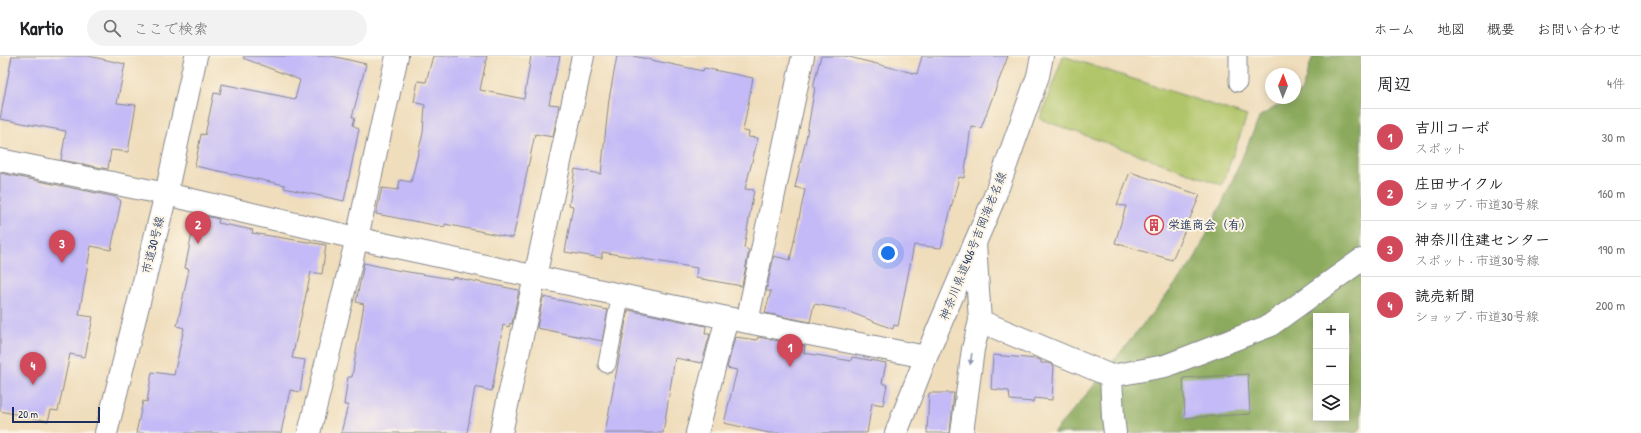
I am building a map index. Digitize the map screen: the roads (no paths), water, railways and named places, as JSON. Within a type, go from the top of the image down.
[{"type":"street","name":"市道30号線","points":[[106,433],[166,194],[196,56]]},
{"type":"street","points":[[309,433],[357,238],[397,56]]},
{"type":"street","points":[[501,433],[583,56]]},
{"type":"street","points":[[697,433],[737,320],[803,56]]},
{"type":"street","name":"神奈川県道406号吉岡海老名線","points":[[896,433],[926,358],[993,201],[1032,91],[1042,56]]},
{"type":"street","points":[[0,160],[166,194],[357,238],[737,320],[926,358]]},
{"type":"street","points":[[962,433],[973,350],[980,321],[975,243]]},
{"type":"street","points":[[980,321],[1111,376],[1165,366],[1269,326],[1361,260]]},
{"type":"street","points":[[1111,376],[1115,433]]},
{"type":"lane","points":[[1238,56],[1238,83]]},
{"type":"lane","points":[[606,364],[620,294]]},
{"type":"place","name":"栄進商会（有）","points":[[1154,225]]},
{"type":"place","name":"庄田サイクル","points":[[198,244]]},
{"type":"place","name":"神奈川住建センター","points":[[62,263]]},
{"type":"place","name":"吉川コーポ","points":[[790,367]]},
{"type":"place","name":"読売新聞","points":[[33,385]]}]
